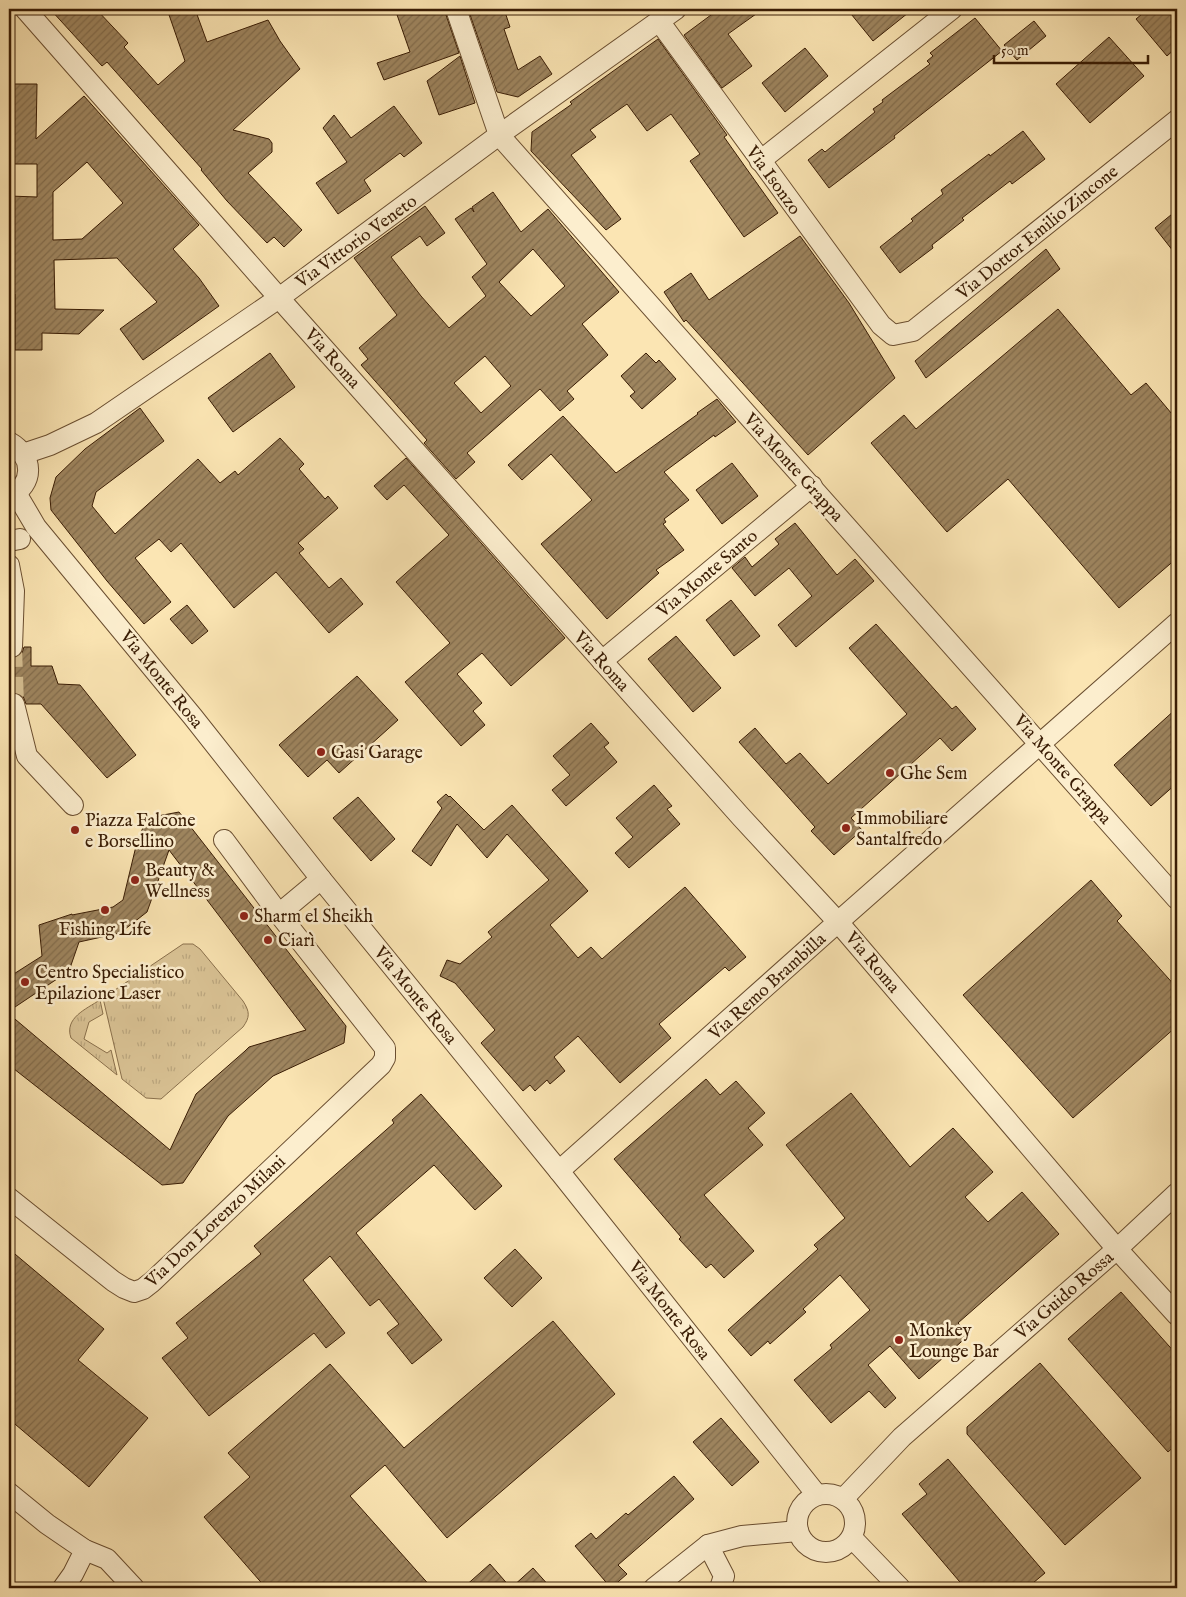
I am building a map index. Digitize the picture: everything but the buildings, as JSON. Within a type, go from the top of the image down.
[{"type":"street","name":"Via Roma","points":[[25,9],[602,661],[838,922],[1117,1249],[1177,1315]]},
{"type":"street","name":"Via Monte Grappa","points":[[456,9],[499,135],[1177,899]]},
{"type":"street","name":"Via Vittorio Veneto","points":[[16,448],[50,444],[96,423],[279,298],[499,135],[676,9]]},
{"type":"street","points":[[760,160],[952,9]]},
{"type":"street","name":"Via Isonzo","points":[[659,21],[881,325],[893,335]]},
{"type":"street","name":"Via Dottor Emilio Zincone","points":[[893,335],[913,331],[1177,120]]},
{"type":"street","points":[[12,495],[23,487],[28,471],[27,462],[16,448]]},
{"type":"street","name":"Via Monte Santo","points":[[602,661],[812,486]]},
{"type":"street","name":"Via Monte Rosa","points":[[12,495],[36,527],[193,717],[321,879],[560,1171],[817,1495]]},
{"type":"street","points":[[9,564],[14,591],[12,647]]},
{"type":"street","name":"Via Remo Brambilla","points":[[560,1171],[838,922],[1177,623]]},
{"type":"street","points":[[14,704],[27,756],[73,805]]},
{"type":"street","points":[[224,840],[279,914],[321,879]]},
{"type":"street","name":"Via Don Lorenzo Milani","points":[[9,1198],[112,1281],[134,1292],[143,1289],[382,1065],[385,1058],[385,1048],[279,914]]},
{"type":"street","name":"Via Guido Rossa","points":[[843,1499],[902,1437],[1117,1249],[1177,1193]]},
{"type":"street","points":[[9,1494],[47,1524],[86,1550],[106,1559],[127,1582]]},
{"type":"street","points":[[831,1494],[843,1499],[850,1506],[855,1516],[856,1527],[852,1538],[844,1547],[833,1552],[821,1552],[811,1548],[803,1541],[798,1531],[798,1518],[801,1508],[808,1500],[817,1495],[831,1494]]},
{"type":"street","points":[[654,1588],[708,1545],[742,1536],[798,1531]]},
{"type":"street","points":[[852,1538],[900,1588]]},
{"type":"street","points":[[708,1545],[724,1576],[720,1588]]},
{"type":"street","points":[[63,1588],[86,1550]]},
{"type":"green space","points":[[183,944],[193,944],[200,949],[243,1001],[248,1011],[248,1017],[243,1027],[161,1099],[146,1098],[122,1079],[103,998]]},
{"type":"green space","points":[[100,1000],[103,1014],[89,1022],[84,1039],[107,1053],[111,1050],[117,1075],[71,1038],[70,1031],[73,1020]]},
{"type":"tunnel","points":[[12,647],[14,704]]},
{"type":"place","name":"Gasi Garage","points":[[321,752]]},
{"type":"place","name":"Ghe Sem","points":[[890,773]]},
{"type":"place","name":"Immobiliare Santalfredo","points":[[846,828]]},
{"type":"place","name":"Piazza Falcone e Borsellino","points":[[75,830]]},
{"type":"place","name":"Beauty & Wellness","points":[[135,880]]},
{"type":"place","name":"Fishing Life","points":[[105,910]]},
{"type":"place","name":"Sharm el Sheikh","points":[[244,916]]},
{"type":"place","name":"Ciarì","points":[[268,940]]},
{"type":"place","name":"Centro Specialistico Epilazione Laser","points":[[25,982]]},
{"type":"place","name":"Monkey Lounge Bar","points":[[899,1340]]}]
